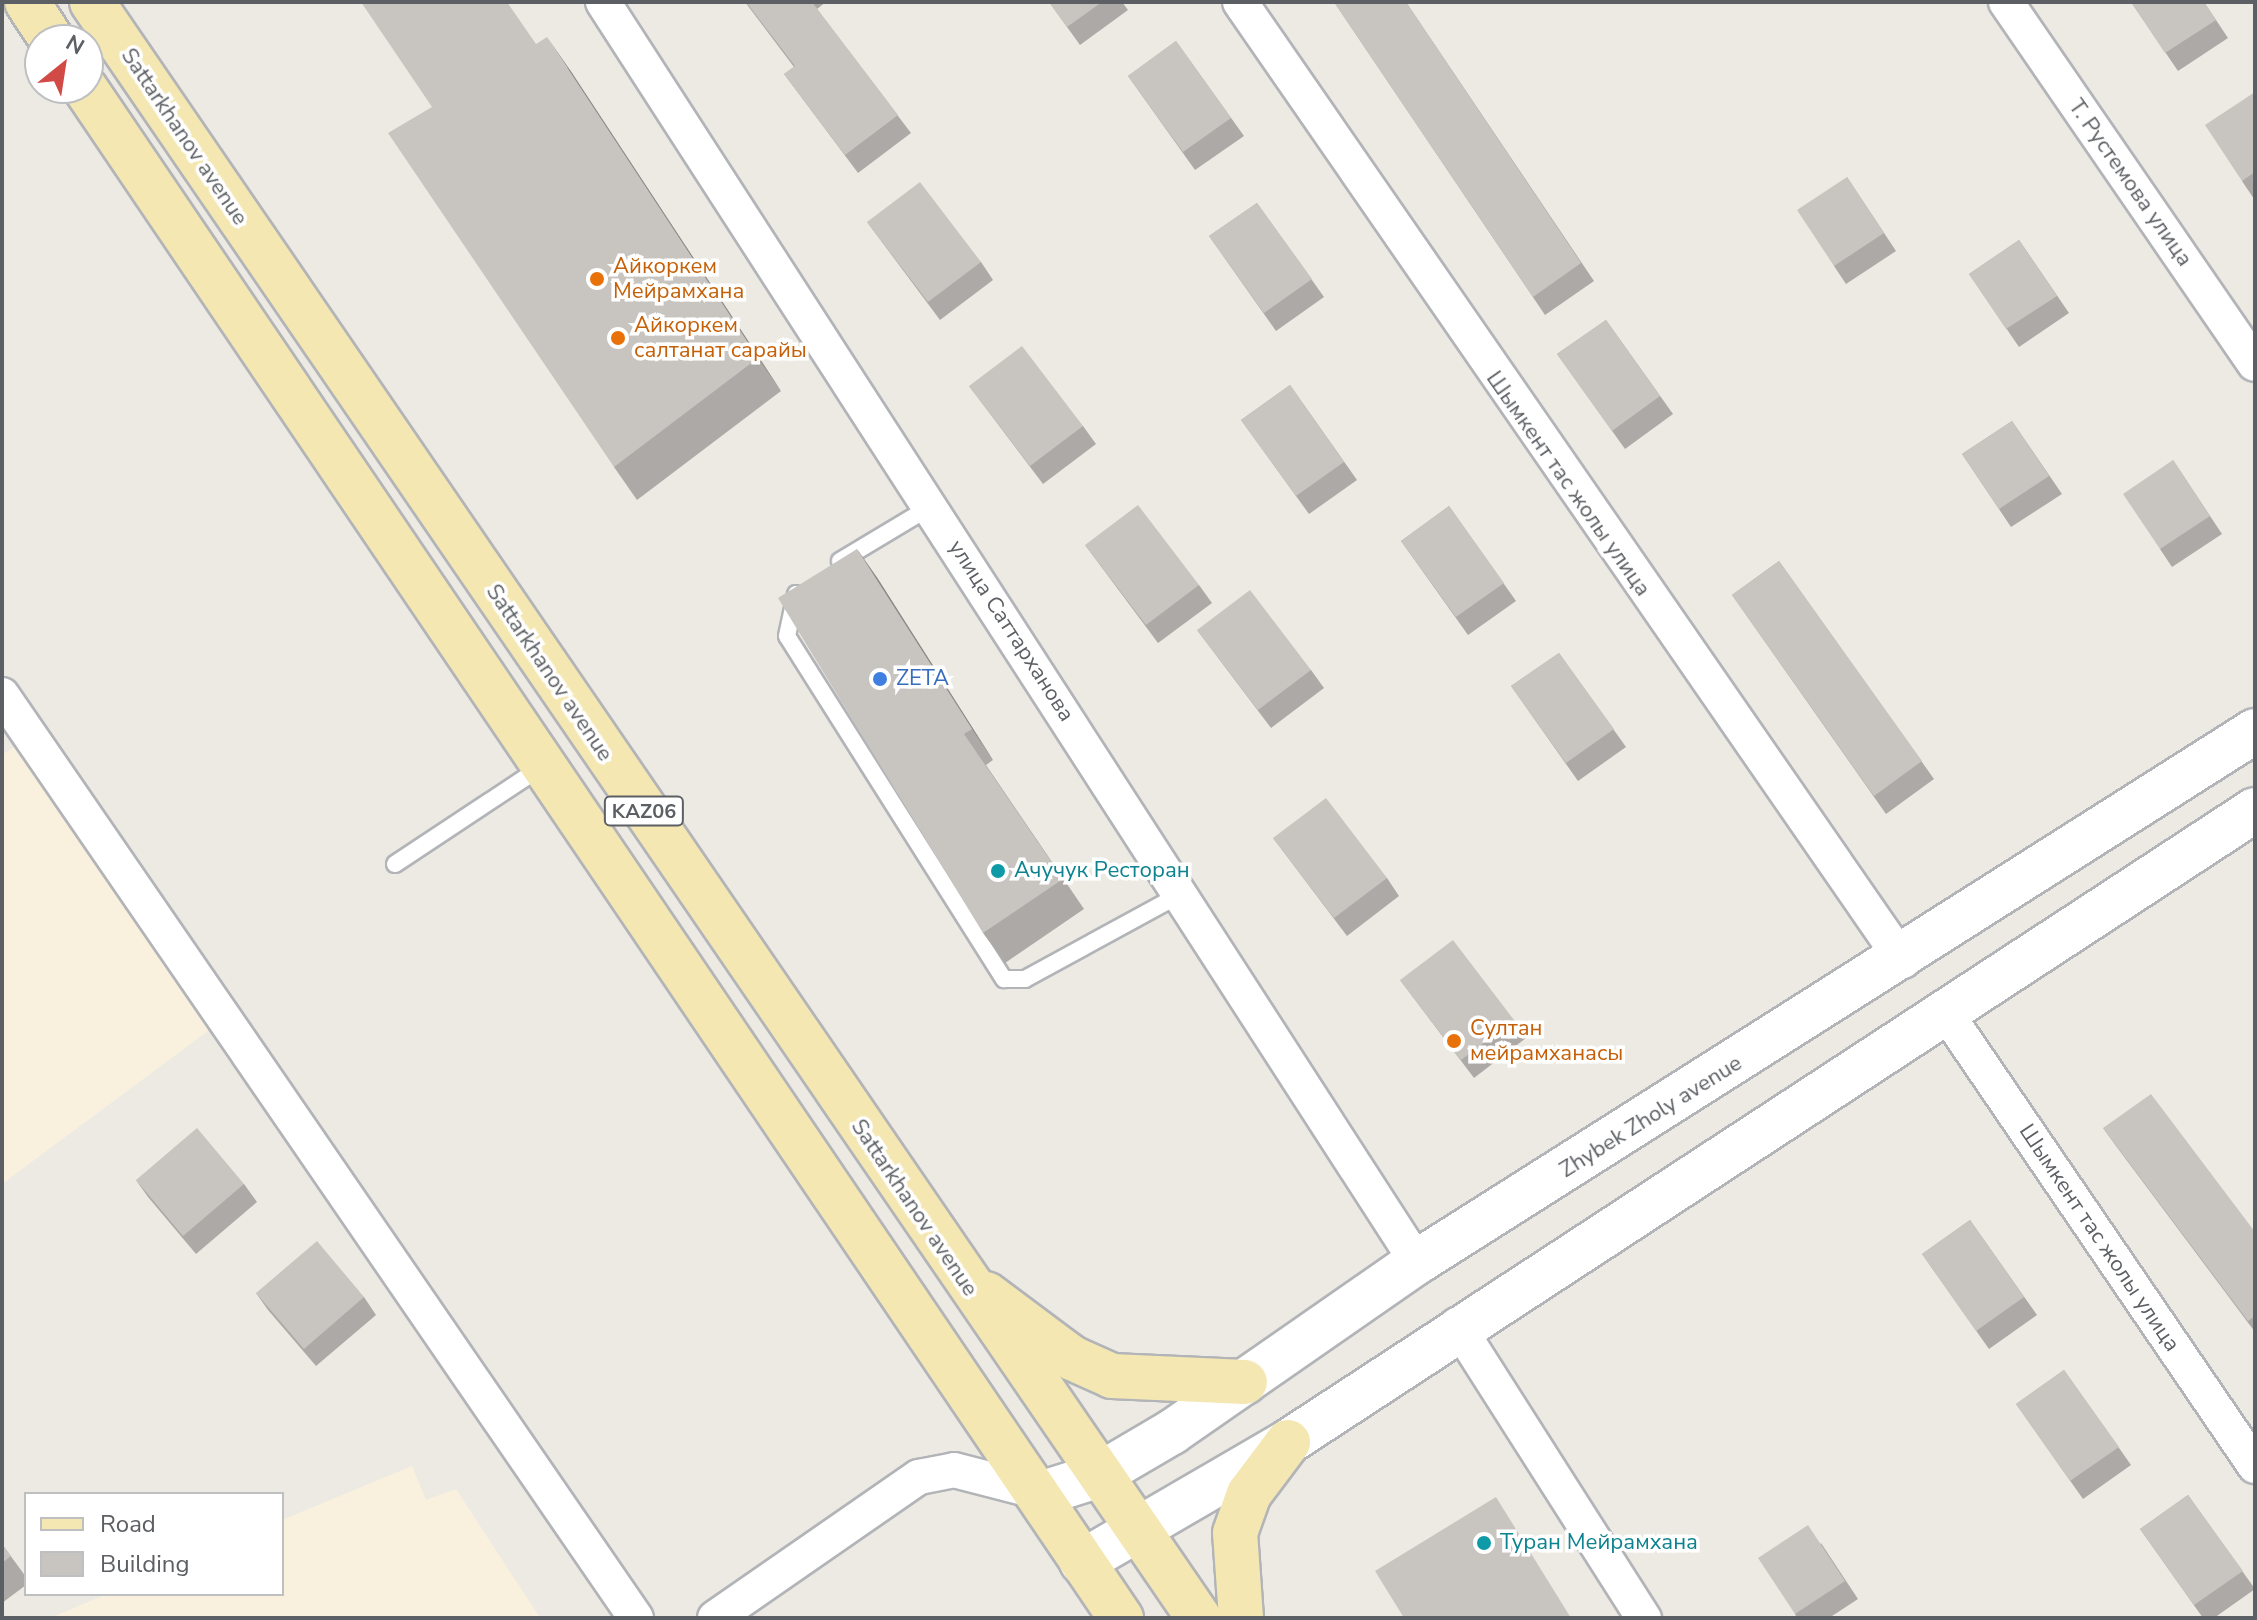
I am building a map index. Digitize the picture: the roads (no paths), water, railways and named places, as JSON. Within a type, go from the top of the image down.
[{"type":"main road","points":[[27,2],[41,24]]},
{"type":"main road","name":"Sattarkhanov avenue","points":[[92,2],[1097,1476],[1139,1529],[1199,1618]]},
{"type":"main road","name":"KАZ06","points":[[96,104],[1043,1493],[1082,1562],[1121,1618]]},
{"type":"main road","points":[[958,1273],[1072,1358],[1112,1376],[1245,1382]]},
{"type":"main road","points":[[1241,1618],[1235,1533],[1249,1494],[1288,1442]]},
{"type":"street","name":"улица Саттарханова","points":[[603,2],[1417,1262]]},
{"type":"street","name":"Шымкент тас жолы улица","points":[[1240,2],[1500,388],[1903,961]]},
{"type":"street","name":"Т. Рустемова улица","points":[[2006,2],[2255,364]]},
{"type":"street","points":[[2,695],[636,1618]]},
{"type":"street","name":"Zhybek Zholy avenue","points":[[1043,1493],[1097,1476],[1245,1382],[1417,1262],[1903,961],[2255,731]]},
{"type":"street","points":[[1082,1562],[1288,1442],[1457,1325],[2255,810]]},
{"type":"street","name":"Шымкент тас жолы улица","points":[[1944,1010],[2255,1466]]},
{"type":"street","points":[[1457,1325],[1644,1618]]},
{"type":"street","points":[[715,1618],[919,1477],[954,1470],[986,1475],[1043,1493]]},
{"type":"lane","points":[[828,568],[930,507]]},
{"type":"lane","points":[[807,583],[791,601],[787,636],[993,971],[1025,979],[1181,894]]},
{"type":"lane","points":[[395,864],[544,765]]},
{"type":"place","name":"Айкоркем Мейрамхана","points":[[597,279]]},
{"type":"place","name":"Айкоркем салтанат сарайы","points":[[618,338]]},
{"type":"place","name":"ZETA","points":[[880,679]]},
{"type":"place","name":"Ачучук Ресторан","points":[[998,871]]},
{"type":"place","name":"Султан мейрамханасы","points":[[1454,1041]]},
{"type":"place","name":"Туран Мейрамхана","points":[[1484,1543]]}]
